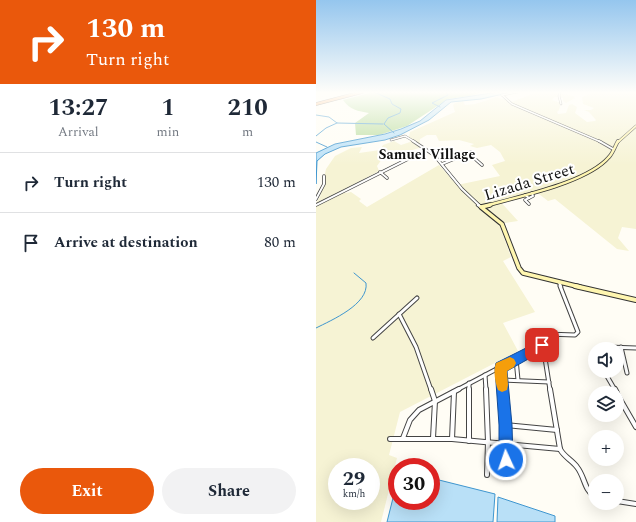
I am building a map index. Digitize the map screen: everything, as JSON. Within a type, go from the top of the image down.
[{"type":"street","points":[[541,116],[597,140],[613,149]]},
{"type":"street","name":"Lizada Street","points":[[481,207],[559,185],[592,172],[610,157],[613,149],[621,138],[636,126]]},
{"type":"street","points":[[391,140],[405,136],[434,155],[462,189],[481,207]]},
{"type":"street","points":[[316,205],[426,150]]},
{"type":"street","points":[[442,164],[471,152],[474,158],[482,165]]},
{"type":"street","points":[[380,172],[387,178]]},
{"type":"street","points":[[316,199],[324,184],[324,176]]},
{"type":"street","points":[[529,204],[525,200],[533,196],[532,193]]},
{"type":"street","points":[[524,195],[529,198]]},
{"type":"street","name":"Lizada Street","points":[[481,207],[502,224],[521,272],[636,300]]},
{"type":"street","points":[[559,282],[578,332],[575,335],[546,334],[542,339],[542,345],[560,449],[567,460],[579,469],[588,491]]},
{"type":"street","points":[[373,338],[417,298]]},
{"type":"street","points":[[399,314],[416,347],[436,401],[433,438]]},
{"type":"street","points":[[403,438],[407,424],[414,415],[454,391],[501,368],[542,345]]},
{"type":"street","points":[[624,347],[636,348]]},
{"type":"street","points":[[516,359],[518,380]]},
{"type":"street","points":[[624,362],[627,373]]},
{"type":"street","points":[[501,368],[506,460],[512,464]]},
{"type":"street","points":[[485,376],[488,442],[487,475]]},
{"type":"street","points":[[502,380],[549,382]]},
{"type":"street","points":[[469,383],[469,441]]},
{"type":"street","points":[[452,439],[454,391]]},
{"type":"street","points":[[624,406],[636,427]]},
{"type":"street","points":[[505,425],[557,430]]},
{"type":"street","points":[[390,439],[452,439],[560,449]]},
{"type":"street","points":[[624,502],[636,504]]},
{"type":"shaded area","points":[[445,116],[579,116],[587,122],[595,121],[596,120],[593,116],[636,116],[636,229],[622,227],[618,238],[629,251],[617,249],[555,199],[548,201],[535,191],[499,200],[518,221],[499,224],[511,257],[503,261],[535,312],[503,323],[518,351],[400,412],[389,455],[397,458],[388,458],[388,494],[381,522],[316,522],[316,203],[320,197],[326,169],[335,156],[351,148],[362,147],[359,153],[380,150],[383,145],[394,141],[401,145],[410,142],[410,132]],"holes":[[[427,135],[436,135],[439,141],[459,140],[474,144],[470,146],[477,148],[491,145],[500,152],[505,161],[492,165],[500,176],[457,185],[439,165],[367,207],[359,201],[361,199],[351,192],[346,193],[342,191],[379,171],[377,166],[382,159],[386,158],[386,153],[392,150],[406,152],[419,148],[420,139]]]},
{"type":"green space","points":[[364,116],[422,116],[407,126],[379,135],[356,135],[355,123]]},
{"type":"water","points":[[426,116],[433,116],[400,135],[385,140],[341,147],[325,154],[317,161],[316,184],[316,153],[335,144],[385,134],[420,121]]},
{"type":"water","points":[[440,480],[495,494],[493,522],[387,522],[390,510],[440,510]]},
{"type":"water","points":[[498,497],[555,516],[555,522],[497,522]]},
{"type":"waterway","points":[[325,116],[329,117],[337,123]]},
{"type":"waterway","points":[[392,116],[388,118],[384,124],[394,133]]},
{"type":"waterway","points":[[316,136],[326,128],[337,123]]},
{"type":"waterway","points":[[337,123],[383,124]]},
{"type":"waterway","points":[[316,142],[327,147]]},
{"type":"waterway","points":[[316,328],[340,316],[362,298],[366,283],[354,273]]},
{"type":"slow traffic","points":[[502,385],[501,368],[510,363]]},
{"type":"district","name":"Samuel Village","points":[[427,154]]},
{"type":"route","points":[[506,460],[501,368],[542,345]]}]
